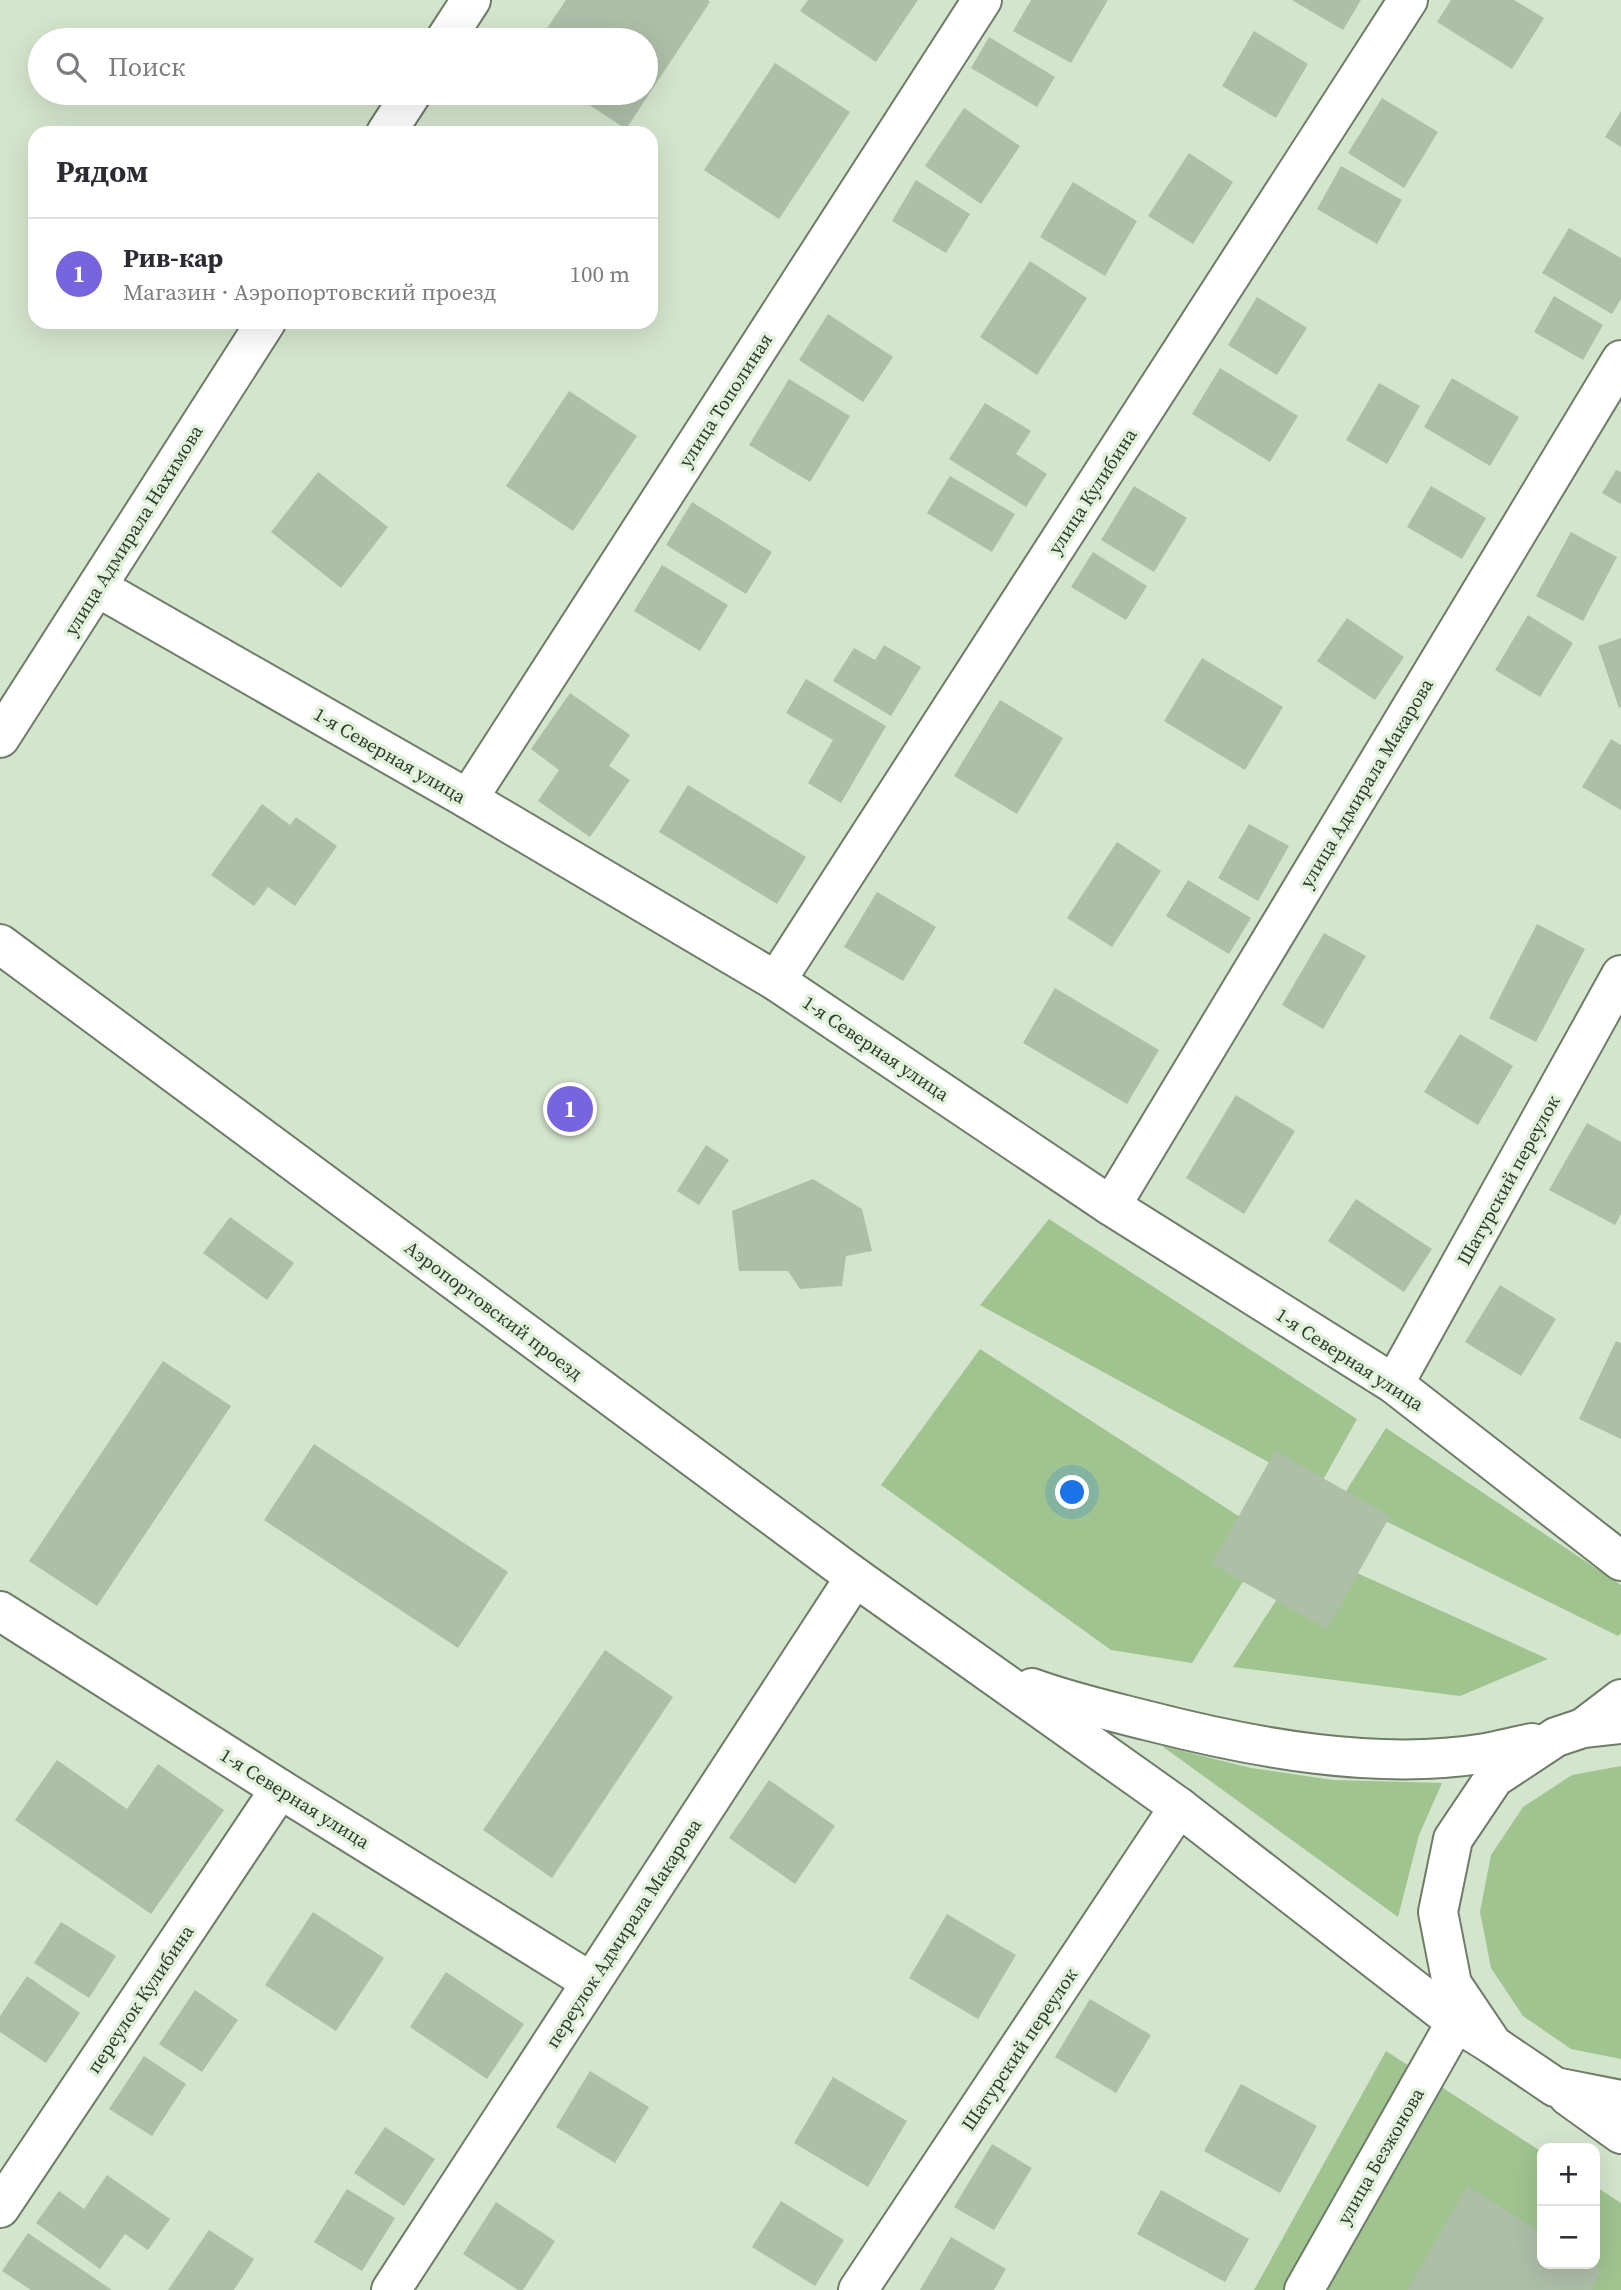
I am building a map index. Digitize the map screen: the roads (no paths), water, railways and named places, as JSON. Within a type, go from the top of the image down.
[{"type":"street","points":[[453,28],[471,0]]},
{"type":"street","name":"улица Тополиная","points":[[468,799],[982,0]]},
{"type":"street","name":"улица Кулибина","points":[[776,981],[1408,0]]},
{"type":"street","points":[[391,126],[404,105]]},
{"type":"street","name":"улица Адмирала Нахимова","points":[[0,738],[262,329]]},
{"type":"street","name":"улица Адмирала Макарова","points":[[1111,1206],[1621,360]]},
{"type":"street","name":"1-я Северная улица","points":[[97,587],[468,799],[776,981],[1111,1206],[1394,1384],[1621,1561]]},
{"type":"street","name":"Аэропортовский проезд","points":[[0,944],[855,1577],[1179,1807],[1457,2022],[1621,2134]]},
{"type":"street","name":"Шатурский переулок","points":[[1394,1384],[1621,975]]},
{"type":"street","name":"переулок Адмирала Макарова","points":[[391,2290],[855,1577]]},
{"type":"street","name":"1-я Северная улица","points":[[0,1611],[591,1982]]},
{"type":"street","points":[[990,1673],[1061,1699],[1177,1728],[1274,1748],[1361,1757],[1429,1758],[1485,1753],[1621,1724]]},
{"type":"street","points":[[1457,2022],[1438,1912],[1453,1839],[1494,1778],[1621,1699]]},
{"type":"street","name":"переулок Кулибина","points":[[0,2208],[280,1789]]},
{"type":"street","name":"Шатурский переулок","points":[[858,2290],[1179,1807]]},
{"type":"street","points":[[1438,1912],[1452,1984],[1493,2045]]},
{"type":"street","name":"улица Безжонова","points":[[1304,2290],[1457,2022]]},
{"type":"street","points":[[1555,2087],[1621,2100]]},
{"type":"place","name":"Рив-кар","points":[[570,1109]]}]
